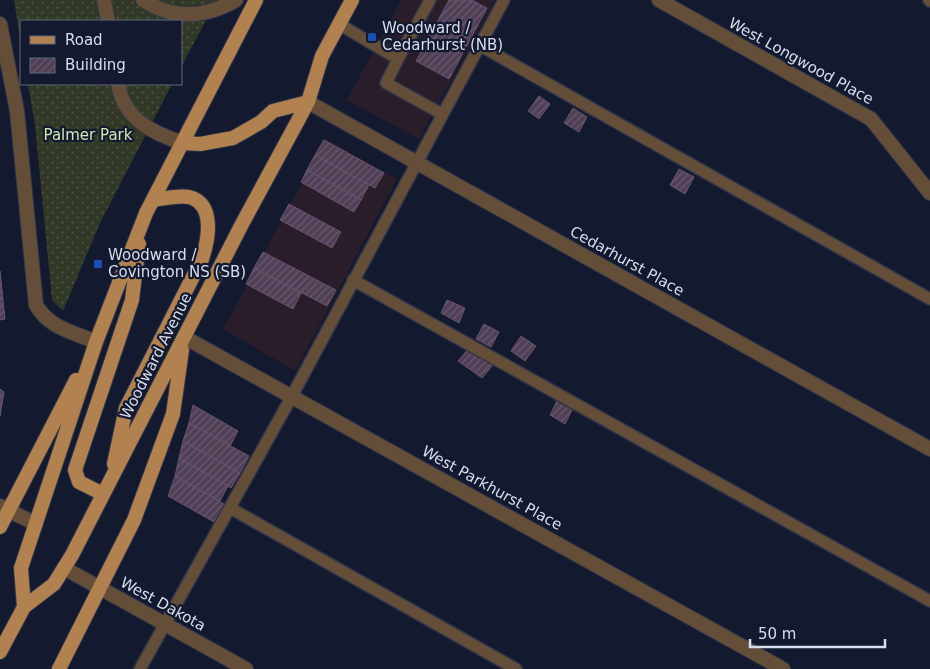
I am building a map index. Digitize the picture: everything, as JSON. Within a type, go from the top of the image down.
[{"type":"main road","points":[[24,607],[21,568],[96,342],[153,200],[256,0]]},
{"type":"main road","name":"Woodward Avenue","points":[[0,652],[24,607],[54,584],[64,568],[308,102],[322,56],[352,0]]},
{"type":"main road","points":[[183,143],[200,144],[233,138],[261,122],[273,111],[308,102]]},
{"type":"main road","points":[[111,479],[126,408],[202,260],[208,238],[207,217],[202,205],[196,200],[186,197],[153,200]]},
{"type":"main road","points":[[103,494],[79,482],[75,470],[132,300],[142,224]]},
{"type":"main road","points":[[59,669],[134,520],[173,414],[184,337]]},
{"type":"main road","points":[[0,527],[4,508],[96,342]]},
{"type":"street","points":[[104,0],[108,20]]},
{"type":"street","points":[[143,0],[167,12],[185,15],[214,10],[236,0]]},
{"type":"street","name":"West Longwood Place","points":[[659,0],[871,119],[930,193]]},
{"type":"street","points":[[0,24],[18,111],[36,305],[43,317],[51,324],[96,342]]},
{"type":"street","points":[[118,85],[130,112],[142,126],[183,143]]},
{"type":"street","name":"Cedarhurst Place","points":[[308,102],[930,449]]},
{"type":"street","name":"West Parkhurst Place","points":[[184,337],[783,669]]},
{"type":"street","points":[[4,508],[36,524]]},
{"type":"street","name":"West Dakota","points":[[64,568],[246,669]]},
{"type":"lane","points":[[430,0],[386,83],[442,114]]},
{"type":"lane","points":[[140,669],[292,396],[504,0]]},
{"type":"lane","points":[[339,24],[398,59]]},
{"type":"lane","points":[[479,45],[930,299]]},
{"type":"lane","points":[[354,280],[930,601]]},
{"type":"lane","points":[[230,508],[516,669]]},
{"type":"shaded area","points":[[401,0],[495,0],[419,139],[347,100]]},
{"type":"shaded area","points":[[326,139],[397,179],[295,371],[223,329]]},
{"type":"green space","points":[[14,0],[217,0],[182,65],[182,20],[20,20],[20,38]]},
{"type":"green space","name":"Palmer Park","points":[[28,85],[171,85],[100,223],[63,311],[52,300],[35,125]]},
{"type":"building","points":[[449,0],[472,0],[487,8],[449,79],[416,61]]},
{"type":"building","points":[[539,96],[550,104],[539,119],[528,111]]},
{"type":"building","points":[[573,108],[587,117],[579,132],[564,123]]},
{"type":"building","points":[[324,140],[384,173],[375,188],[315,155]]},
{"type":"building","points":[[315,155],[369,185],[361,200],[307,170]]},
{"type":"building","points":[[679,169],[694,177],[685,194],[670,185]]},
{"type":"building","points":[[307,170],[361,200],[354,212],[301,182]]},
{"type":"building","points":[[289,204],[341,232],[332,248],[280,220]]},
{"type":"building","points":[[263,252],[336,290],[327,306],[254,268]]},
{"type":"building","points":[[254,268],[301,293],[293,309],[246,284]]},
{"type":"building","points":[[0,271],[5,319],[0,320]]},
{"type":"building","points":[[447,300],[465,308],[459,323],[441,313]]},
{"type":"building","points":[[484,324],[499,332],[491,347],[476,339]]},
{"type":"building","points":[[521,336],[536,346],[525,361],[511,351]]},
{"type":"building","points":[[469,348],[493,365],[482,378],[458,361]]},
{"type":"building","points":[[0,389],[4,392],[0,416]]},
{"type":"building","points":[[558,399],[573,408],[565,424],[550,415]]},
{"type":"building","points":[[193,405],[238,431],[230,446],[189,423]]},
{"type":"building","points":[[189,423],[249,456],[240,473],[183,441]]},
{"type":"building","points":[[183,441],[240,473],[231,488],[179,458]]},
{"type":"building","points":[[179,458],[228,486],[220,501],[175,476]]},
{"type":"building","points":[[175,476],[224,504],[214,522],[168,496]]},
{"type":"place","name":"Woodward / Cedarhurst (NB)","points":[[372,37]]},
{"type":"place","name":"Woodward / Covington NS (SB)","points":[[98,264]]}]
